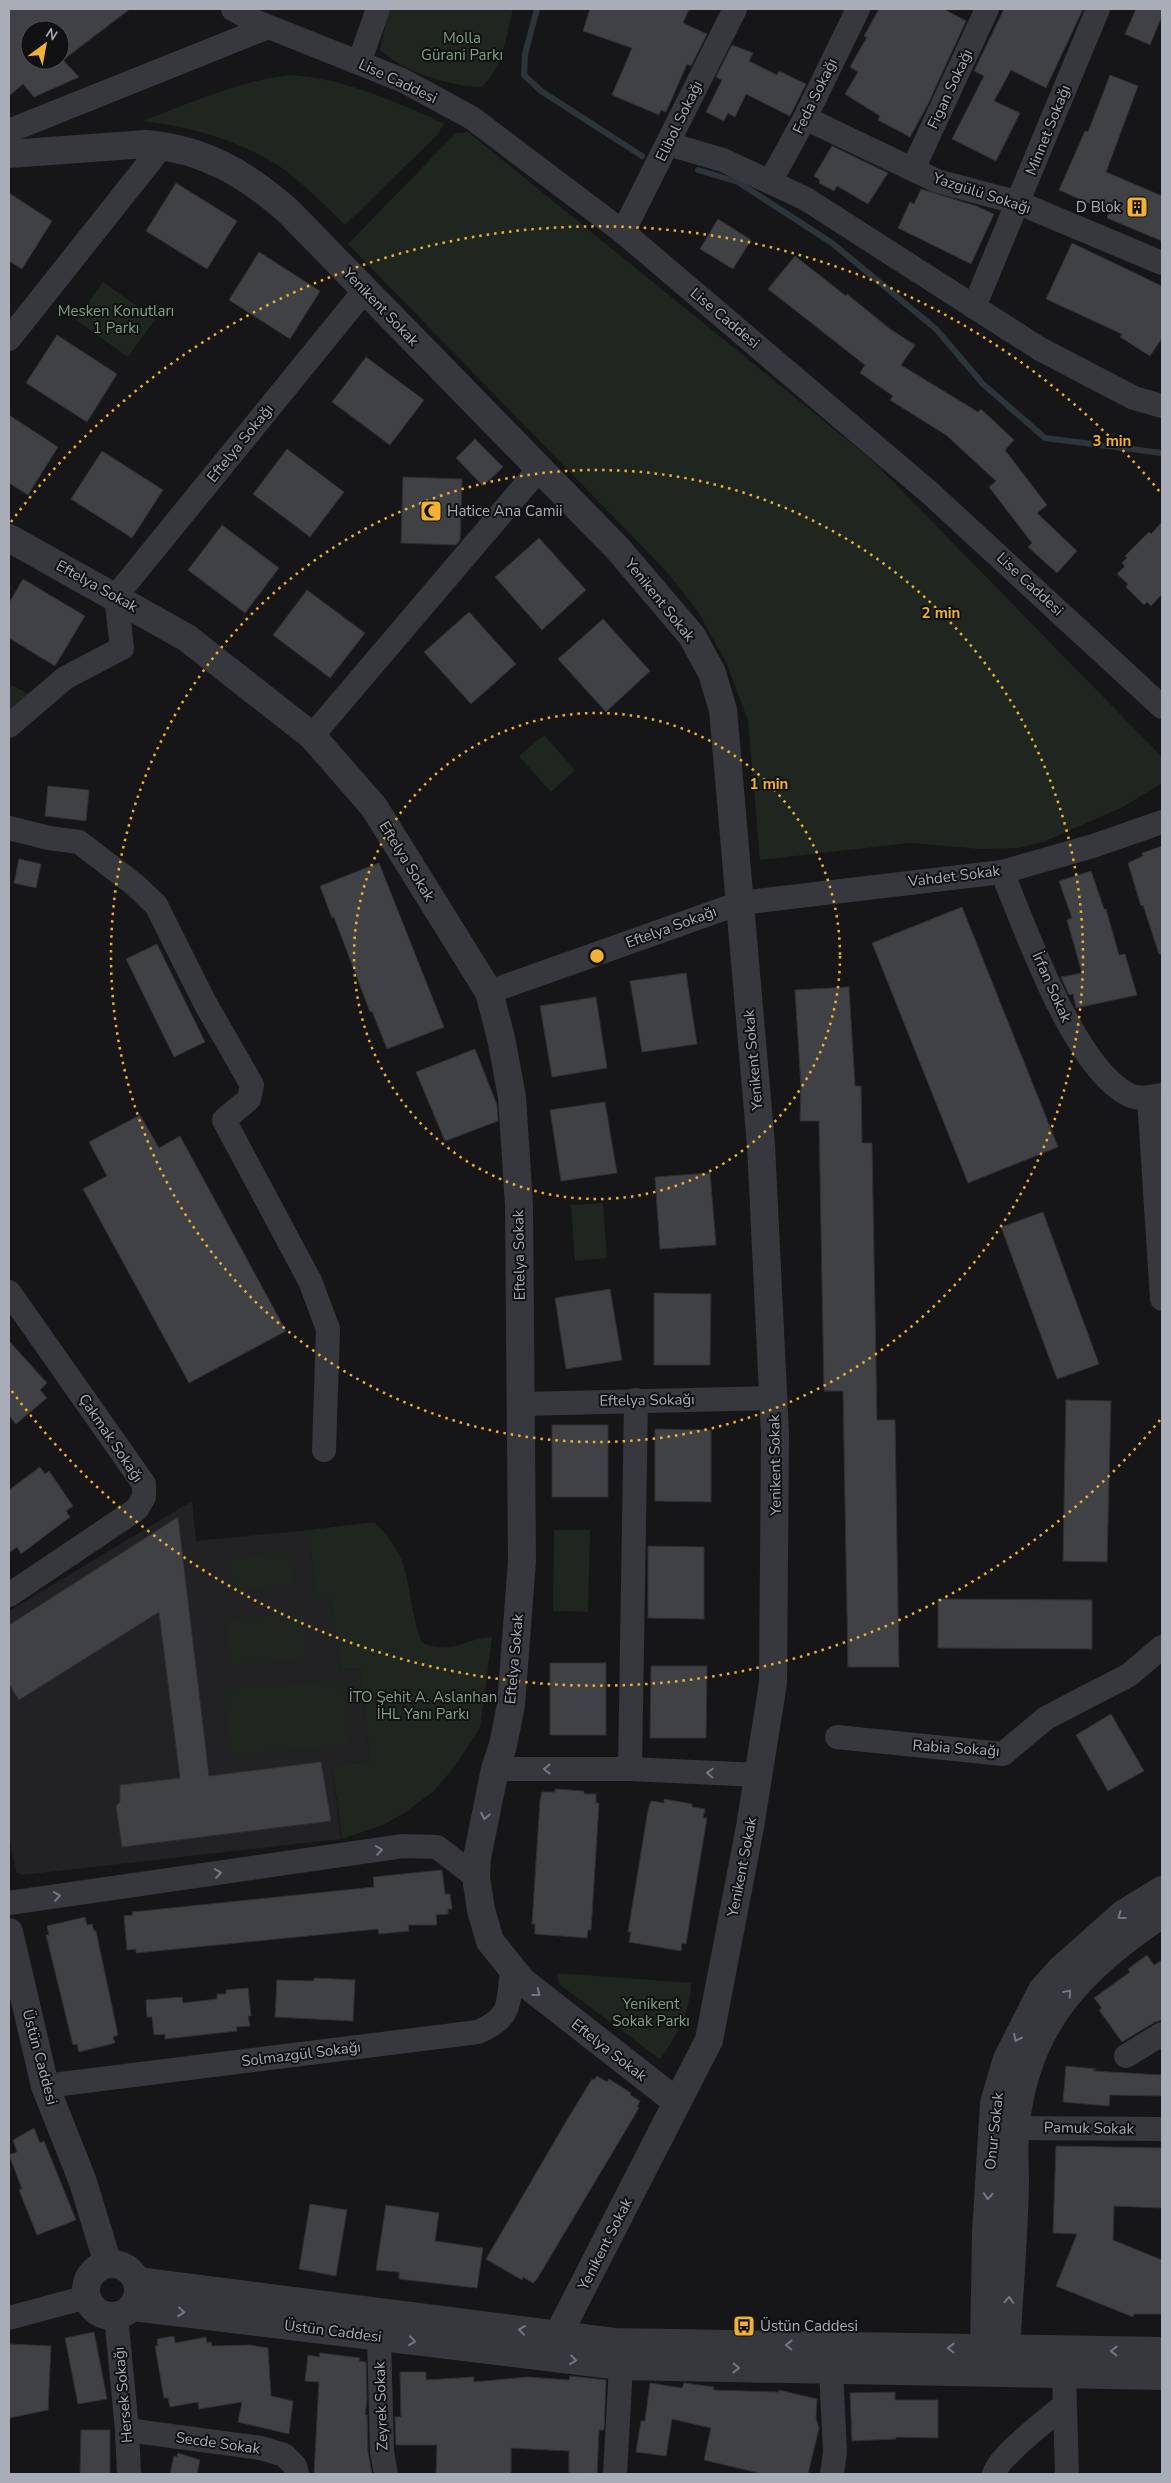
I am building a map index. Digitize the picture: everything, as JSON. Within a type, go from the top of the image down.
[{"type":"street","name":"Lise Caddesi","points":[[233,9],[268,27],[402,80],[472,118],[623,232],[930,493],[1162,706]]},
{"type":"street","points":[[359,63],[378,9]]},
{"type":"street","name":"Elibol Sokağı","points":[[623,232],[734,9]]},
{"type":"street","name":"Feda Sokağı","points":[[770,182],[805,118],[858,9]]},
{"type":"street","name":"Figan Sokağı","points":[[913,169],[988,9]]},
{"type":"street","name":"Minnet Sokağı","points":[[974,307],[1019,203],[1098,9]]},
{"type":"street","points":[[9,131],[268,27]]},
{"type":"street","name":"Yazgülü Sokağı","points":[[805,118],[937,180],[1019,203],[1162,263]]},
{"type":"street","name":"Yenikent Sokak","points":[[9,154],[146,144],[162,145],[194,152],[224,165],[259,186],[288,211],[618,549],[692,636],[712,673],[723,710],[760,1145],[774,1398],[776,1512],[773,1683],[750,1827],[709,2040],[558,2334]]},
{"type":"street","points":[[668,144],[724,160],[806,199],[1040,349],[1134,398],[1162,406]]},
{"type":"street","points":[[9,339],[162,145]]},
{"type":"street","name":"Eftelya Sokağı","points":[[116,596],[364,290]]},
{"type":"street","points":[[312,736],[539,469]]},
{"type":"street","name":"Eftelya Sokak","points":[[9,538],[116,596],[187,638],[312,736],[374,807],[489,992],[501,1038],[512,1097],[519,1205],[522,1404],[521,1570],[511,1705],[503,1744],[495,1768],[477,1858],[476,1877],[481,1910],[490,1940],[522,1982],[677,2102]]},
{"type":"street","points":[[9,726],[65,678],[122,648],[116,596]]},
{"type":"street","name":"Vahdet Sokak","points":[[740,903],[1002,872],[1093,846],[1162,822]]},
{"type":"street","points":[[9,828],[50,838],[79,842],[135,884],[156,906],[197,988],[252,1085],[249,1099],[224,1120],[310,1281],[328,1329],[324,1450]]},
{"type":"street","name":"İrfan Sokak","points":[[1002,872],[1067,1024],[1094,1064],[1117,1088],[1130,1096],[1156,1096]]},
{"type":"street","name":"Eftelya Sokağı","points":[[489,992],[740,903]]},
{"type":"street","points":[[1156,1096],[1162,1298]]},
{"type":"street","name":"Çakmak Sokağı","points":[[9,1292],[144,1484],[144,1497],[137,1508],[9,1594]]},
{"type":"street","name":"Eftelya Sokağı","points":[[522,1404],[774,1398]]},
{"type":"street","points":[[630,1769],[636,1400]]},
{"type":"street","name":"Rabia Sokağı","points":[[837,1737],[1003,1754],[1046,1718],[1129,1675],[1162,1647]]},
{"type":"street","points":[[495,1768],[630,1769],[758,1775]]},
{"type":"street","points":[[9,1903],[404,1846],[437,1846],[476,1877]]},
{"type":"street","name":"Onur Sokak","points":[[995,2349],[986,2233],[993,2112],[1007,2059],[1042,1990],[1060,1970],[1123,1914],[1162,1890]]},
{"type":"street","name":"Onur Sokak","points":[[995,2349],[1015,2128],[1021,2090],[1030,2060],[1057,2007],[1073,1987],[1106,1956],[1162,1914]]},
{"type":"street","name":"Üstün Caddesi","points":[[9,1932],[45,2086],[83,2182],[108,2264]]},
{"type":"street","name":"Solmazgül Sokağı","points":[[45,2086],[478,2032],[494,2025],[506,2012],[512,1969]]},
{"type":"street","points":[[1126,2056],[1162,2034]]},
{"type":"street","name":"Pamuk Sokak","points":[[1015,2128],[1162,2129]]},
{"type":"street","points":[[108,2264],[126,2268],[133,2273],[129,2301],[103,2315],[96,2311],[87,2297],[88,2280],[92,2273],[108,2264]]},
{"type":"street","points":[[9,2318],[87,2297]]},
{"type":"street","name":"Üstün Caddesi","points":[[129,2301],[558,2334],[614,2342],[1162,2351]]},
{"type":"street","name":"Üstün Caddesi","points":[[129,2301],[379,2337],[621,2366],[1162,2376]]},
{"type":"street","name":"Hersek Sokağı","points":[[129,2301],[127,2430],[129,2474]]},
{"type":"street","name":"Zeyrek Sokak","points":[[379,2337],[382,2452],[386,2474]]},
{"type":"street","points":[[615,2474],[621,2366]]},
{"type":"street","points":[[830,2370],[834,2452],[832,2474]]},
{"type":"street","points":[[1064,2374],[1063,2406],[1067,2474]]},
{"type":"street","points":[[994,2474],[996,2467],[1025,2438],[1063,2406]]},
{"type":"street","name":"Secde Sokak","points":[[127,2430],[261,2448],[284,2455],[295,2466],[297,2474]]},
{"type":"shaded area","points":[[192,1501],[196,1541],[309,1530],[316,1597],[331,1597],[341,1670],[360,1669],[370,1761],[332,1765],[341,1839],[22,1875],[16,1872],[9,1836],[9,1611]]},
{"type":"green space","name":"Molla Gürani Parkı","points":[[389,9],[513,9],[499,61],[495,70],[482,87],[456,84],[428,77],[402,65],[380,50]]},
{"type":"green space","points":[[290,75],[311,77],[350,86],[444,123],[438,134],[345,225],[296,179],[279,166],[246,148],[196,131],[142,121],[233,87]]},
{"type":"green space","points":[[468,132],[872,460],[1162,757],[1162,783],[1123,807],[1043,842],[1018,848],[980,849],[910,843],[760,860],[748,720],[726,662],[697,610],[666,571],[348,244],[456,133]]},
{"type":"green space","name":"Mesken Konutları 1 Parkı","points":[[103,282],[155,319],[128,357],[76,320]]},
{"type":"green space","points":[[9,684],[35,697],[9,719]]},
{"type":"green space","points":[[544,735],[575,770],[551,792],[519,756]]},
{"type":"green space","points":[[603,1203],[607,1258],[575,1261],[571,1205]]},
{"type":"green space","name":"İTO Şehit A. Aslanhan İHL Yanı Parkı","points":[[374,1522],[392,1543],[402,1561],[422,1643],[451,1647],[473,1640],[492,1637],[480,1727],[455,1766],[434,1791],[404,1813],[385,1824],[342,1839],[332,1765],[370,1761],[360,1669],[341,1670],[331,1598],[316,1598],[309,1530]]},
{"type":"green space","points":[[554,1530],[590,1530],[588,1612],[553,1611]]},
{"type":"green space","points":[[290,1551],[294,1584],[234,1592],[229,1559]]},
{"type":"green space","points":[[303,1613],[306,1659],[229,1665],[226,1619]]},
{"type":"green space","points":[[343,1680],[349,1745],[230,1755],[224,1689]]},
{"type":"green space","name":"Yenikent Sokak Parkı","points":[[557,1973],[691,1983],[690,1994],[682,2023],[660,2059],[559,1984]]},
{"type":"building","points":[[9,9],[130,9],[70,55],[70,20],[20,20],[20,70],[70,70],[70,67],[79,77],[34,97],[23,84],[9,96]]},
{"type":"building","points":[[590,9],[689,9],[683,23],[707,34],[691,66],[687,64],[666,112],[661,110],[659,115],[612,95],[632,48],[583,31]]},
{"type":"building","points":[[879,9],[944,9],[966,21],[927,106],[910,137],[878,120],[880,116],[845,94],[858,72],[850,67],[867,37],[864,36]]},
{"type":"building","points":[[1004,9],[1083,9],[1046,88],[1011,70],[994,101],[1020,113],[996,161],[952,139],[984,76],[974,71]]},
{"type":"building","points":[[1136,9],[1162,9],[1162,16],[1150,45],[1125,34]]},
{"type":"building","points":[[732,45],[753,53],[749,61],[777,75],[779,71],[806,84],[790,116],[746,94],[735,117],[728,113],[724,121],[706,112],[722,80],[716,77]]},
{"type":"building","points":[[1110,75],[1138,86],[1106,172],[1162,196],[1162,241],[1107,218],[1109,212],[1059,190],[1085,131],[1088,132]]},
{"type":"building","points":[[832,146],[888,173],[868,204],[837,186],[834,191],[819,183],[820,180],[814,176]]},
{"type":"building","points":[[176,183],[237,221],[207,269],[146,231]]},
{"type":"building","points":[[921,189],[976,206],[994,214],[971,264],[898,228],[910,202],[914,204]]},
{"type":"building","points":[[9,193],[52,221],[22,269],[9,261]]},
{"type":"building","points":[[718,219],[751,240],[733,269],[700,249]]},
{"type":"building","points":[[1072,243],[1162,286],[1162,338],[1150,356],[1120,337],[1122,334],[1046,299]]},
{"type":"building","points":[[259,252],[320,291],[290,339],[229,300]]},
{"type":"building","points":[[795,256],[846,296],[847,294],[890,329],[915,345],[901,365],[978,412],[981,409],[1014,440],[1005,450],[1047,505],[1037,513],[1077,551],[1057,573],[1028,547],[1032,543],[989,487],[996,481],[946,435],[890,400],[893,396],[860,373],[865,365],[768,289]]},
{"type":"building","points":[[57,335],[117,374],[87,422],[26,383]]},
{"type":"building","points":[[366,357],[424,400],[390,445],[332,402]]},
{"type":"building","points":[[9,415],[58,447],[28,495],[9,483]]},
{"type":"building","points":[[475,439],[503,467],[483,486],[456,458]]},
{"type":"building","points":[[287,449],[344,492],[310,537],[253,494]]},
{"type":"building","points":[[102,451],[163,490],[132,538],[71,499]]},
{"type":"building","name":"Hatice Ana Camii","points":[[403,477],[462,479],[460,540],[456,545],[401,543]]},
{"type":"building","points":[[1162,522],[1162,594],[1151,606],[1147,602],[1144,605],[1126,587],[1128,584],[1117,574],[1125,566],[1122,563],[1127,558],[1125,556]]},
{"type":"building","points":[[222,525],[279,568],[245,613],[188,570]]},
{"type":"building","points":[[539,538],[586,590],[542,630],[495,577]]},
{"type":"building","points":[[23,579],[85,616],[55,666],[9,638],[9,603]]},
{"type":"building","points":[[307,590],[365,633],[330,678],[273,635]]},
{"type":"building","points":[[469,612],[516,664],[471,704],[424,652]]},
{"type":"building","points":[[603,619],[650,671],[606,712],[558,659]]},
{"type":"building","points":[[48,786],[89,790],[86,821],[45,816]]},
{"type":"building","points":[[1162,846],[1162,954],[1159,954],[1143,905],[1141,906],[1128,863],[1143,856],[1142,853]]},
{"type":"building","points":[[19,859],[41,864],[36,888],[14,883]]},
{"type":"building","points":[[379,863],[444,1027],[387,1049],[372,1011],[370,1012],[334,917],[332,918],[320,886]]},
{"type":"building","points":[[1091,871],[1104,909],[1106,909],[1119,955],[1125,954],[1137,995],[1076,1008],[1073,994],[1069,995],[1061,977],[1082,973],[1067,920],[1072,918],[1059,881]]},
{"type":"building","points":[[962,907],[1058,1147],[968,1183],[872,943]]},
{"type":"building","points":[[157,944],[205,1042],[174,1057],[126,959]]},
{"type":"building","points":[[686,973],[697,1044],[642,1052],[630,981]]},
{"type":"building","points":[[849,987],[855,1086],[861,1086],[862,1143],[872,1143],[877,1420],[895,1420],[899,1667],[848,1667],[843,1391],[824,1391],[819,1121],[800,1121],[801,1087],[795,990]]},
{"type":"building","points":[[596,997],[607,1068],[552,1077],[540,1006]]},
{"type":"building","points":[[475,1049],[497,1105],[498,1121],[445,1141],[416,1072]]},
{"type":"building","points":[[605,1102],[617,1173],[561,1181],[550,1110]]},
{"type":"building","points":[[140,1115],[159,1148],[180,1136],[286,1331],[189,1383],[83,1189],[107,1176],[89,1142]]},
{"type":"building","points":[[710,1173],[716,1245],[660,1249],[655,1177]]},
{"type":"building","points":[[1043,1212],[1099,1364],[1057,1379],[1001,1227]]},
{"type":"building","points":[[610,1289],[622,1360],[566,1369],[555,1298]]},
{"type":"building","points":[[654,1293],[711,1294],[710,1365],[654,1365]]},
{"type":"building","points":[[9,1341],[47,1383],[40,1390],[47,1398],[16,1424],[9,1416]]},
{"type":"building","points":[[1066,1400],[1111,1401],[1107,1562],[1063,1561]]},
{"type":"building","points":[[552,1425],[608,1425],[608,1497],[552,1497]]},
{"type":"building","points":[[655,1429],[711,1430],[711,1502],[655,1501]]},
{"type":"building","points":[[40,1467],[45,1474],[49,1471],[73,1506],[66,1511],[70,1517],[21,1554],[17,1547],[9,1553],[9,1490]]},
{"type":"building","points":[[178,1517],[209,1776],[321,1762],[331,1821],[122,1847],[116,1806],[120,1802],[120,1785],[180,1778],[159,1612],[19,1700],[9,1684],[9,1625]]},
{"type":"building","points":[[648,1546],[704,1547],[704,1619],[648,1618]]},
{"type":"building","points":[[938,1599],[1092,1600],[1092,1649],[938,1648]]},
{"type":"building","points":[[550,1663],[606,1663],[606,1735],[550,1735]]},
{"type":"building","points":[[651,1666],[707,1666],[706,1738],[650,1738]]},
{"type":"building","points":[[1111,1714],[1144,1771],[1108,1791],[1076,1735]]},
{"type":"building","points":[[555,1789],[584,1791],[584,1794],[596,1794],[596,1803],[599,1803],[591,1930],[588,1930],[587,1938],[535,1934],[535,1924],[532,1924],[540,1801],[542,1792],[555,1792]]},
{"type":"building","points":[[664,1799],[692,1804],[692,1807],[705,1809],[703,1818],[707,1818],[686,1944],[682,1943],[681,1951],[629,1942],[631,1932],[628,1932],[648,1810],[651,1801],[664,1803]]},
{"type":"building","points":[[442,1870],[445,1894],[450,1894],[452,1909],[448,1909],[448,1914],[436,1915],[437,1925],[408,1925],[409,1931],[379,1934],[378,1929],[136,1953],[136,1949],[127,1950],[124,1916],[133,1915],[132,1912],[374,1887],[373,1877]]},
{"type":"building","points":[[85,1917],[87,1925],[92,1924],[94,1931],[96,1931],[118,2035],[113,2037],[115,2043],[79,2052],[77,2044],[73,2045],[46,1935],[49,1935],[47,1926]]},
{"type":"building","points":[[1147,1955],[1154,1965],[1162,1960],[1162,2020],[1155,2022],[1122,2042],[1099,2010],[1102,2008],[1094,1998],[1130,1972],[1128,1969]]},
{"type":"building","points":[[314,1978],[355,1980],[353,2021],[275,2017],[277,1980],[314,1981]]},
{"type":"building","points":[[248,1988],[251,2016],[248,2016],[250,2026],[236,2027],[237,2031],[165,2039],[165,2034],[154,2035],[152,2017],[147,2017],[146,2000],[182,1997],[183,2003],[217,1999],[217,1994],[226,1994],[226,1990]]},
{"type":"building","points":[[1066,2066],[1096,2069],[1093,2071],[1162,2075],[1162,2096],[1110,2095],[1109,2106],[1063,2102]]},
{"type":"building","points":[[597,2076],[607,2082],[609,2079],[631,2093],[630,2095],[640,2101],[637,2107],[639,2108],[537,2279],[533,2283],[523,2277],[522,2280],[486,2259],[564,2125],[592,2079],[594,2080]]},
{"type":"building","points":[[34,2128],[40,2143],[44,2141],[76,2220],[37,2235],[19,2190],[22,2189],[9,2155],[17,2152],[13,2140]]},
{"type":"building","points":[[1056,2146],[1162,2148],[1162,2208],[1114,2206],[1113,2240],[1162,2260],[1162,2314],[1134,2314],[1133,2317],[1056,2286],[1077,2234],[1053,2233]]},
{"type":"building","points":[[310,2204],[347,2210],[336,2276],[299,2269]]},
{"type":"building","points":[[386,2205],[439,2213],[435,2241],[483,2248],[477,2288],[399,2279],[399,2272],[376,2270]]},
{"type":"building","points":[[94,2332],[107,2399],[78,2404],[65,2338]]},
{"type":"building","points":[[174,2336],[175,2343],[206,2337],[207,2343],[211,2342],[212,2346],[250,2345],[268,2348],[271,2396],[293,2401],[289,2434],[238,2422],[242,2402],[199,2409],[198,2402],[170,2407],[168,2398],[164,2398],[155,2346],[158,2346],[157,2339]]},
{"type":"building","points":[[9,2344],[51,2346],[48,2410],[9,2418]]},
{"type":"building","points":[[320,2353],[360,2358],[359,2361],[366,2362],[367,2399],[365,2415],[367,2415],[368,2452],[372,2474],[314,2474],[319,2382],[305,2381],[308,2355],[319,2357]]},
{"type":"building","points":[[400,2372],[426,2372],[426,2380],[474,2377],[474,2382],[527,2377],[569,2380],[570,2376],[606,2380],[604,2430],[599,2430],[597,2474],[569,2473],[569,2451],[511,2448],[511,2474],[436,2474],[437,2445],[396,2445],[395,2417],[401,2417]]},
{"type":"building","points":[[650,2383],[682,2388],[684,2383],[714,2387],[713,2390],[779,2392],[779,2390],[817,2399],[816,2418],[819,2428],[808,2474],[763,2474],[704,2460],[711,2428],[672,2419],[666,2456],[636,2452],[641,2421],[645,2421]]},
{"type":"building","points":[[895,2392],[895,2400],[938,2400],[938,2438],[896,2437],[896,2439],[852,2441],[850,2393]]},
{"type":"building","points":[[81,2430],[110,2430],[110,2474],[80,2474]]},
{"type":"building","points":[[178,2453],[200,2460],[197,2474],[170,2474],[174,2456],[177,2457]]},
{"type":"waterway","points":[[537,9],[525,54],[524,75],[541,91],[642,156]]},
{"type":"waterway","points":[[698,170],[738,182],[832,243],[936,329],[983,384],[1045,438],[1162,453]]},
{"type":"place","name":"D Blok","points":[[1137,207]]},
{"type":"place","name":"Hatice Ana Camii","points":[[431,511]]},
{"type":"place","name":"Üstün Caddesi","points":[[744,2326]]}]
